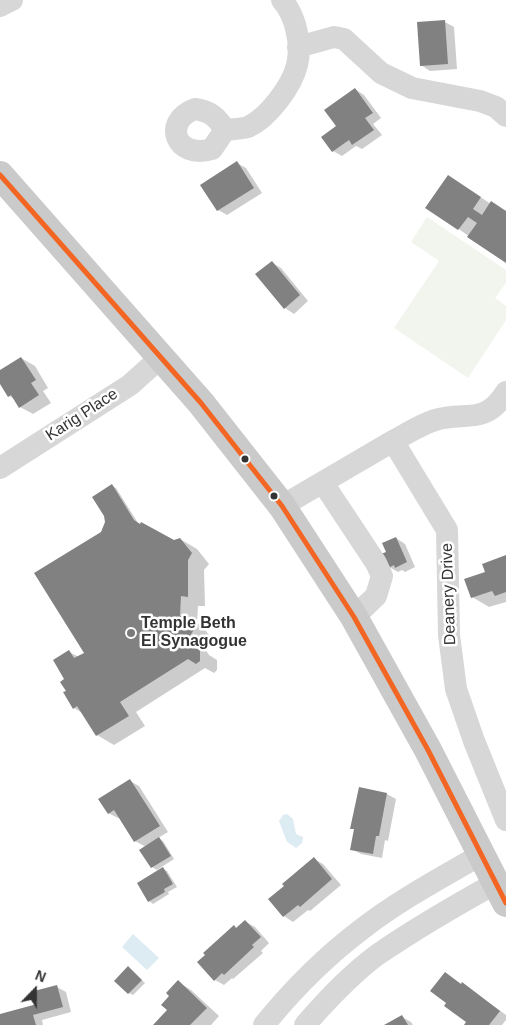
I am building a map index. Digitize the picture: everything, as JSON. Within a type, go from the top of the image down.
[{"type":"main road","points":[[0,175],[212,415],[282,506],[354,617],[428,750],[501,893]]},
{"type":"street","points":[[0,6],[12,0]]},
{"type":"street","points":[[225,130],[247,127],[264,116],[274,107],[297,66],[298,47],[294,21],[282,0]]},
{"type":"street","points":[[298,47],[334,37],[344,39],[381,72],[412,88],[504,107]]},
{"type":"street","name":"Karig Place","points":[[0,468],[130,385],[161,358]]},
{"type":"street","points":[[282,506],[393,441],[435,420],[483,415],[504,404]]},
{"type":"street","name":"Deanery Drive","points":[[393,441],[447,530],[449,635],[456,689],[474,741],[506,820]]},
{"type":"street","points":[[323,483],[382,576],[376,596],[354,617]]},
{"type":"street","points":[[264,1025],[326,958],[362,928],[409,897],[482,854]]},
{"type":"street","points":[[305,1025],[348,980],[377,956],[470,897],[501,893]]},
{"type":"shaded area","points":[[427,217],[506,270],[506,283],[495,298],[506,306],[506,320],[468,378],[394,328],[439,261],[411,242]]},
{"type":"shaded area","points":[[287,814],[293,819],[296,834],[303,837],[302,843],[296,848],[287,842],[279,821],[283,815]]},
{"type":"shaded area","points":[[133,934],[159,958],[147,970],[122,947]]},
{"type":"building","points":[[445,20],[448,64],[420,66],[417,22]]},
{"type":"building","points":[[355,88],[373,113],[365,118],[374,130],[352,145],[349,140],[332,152],[321,137],[336,126],[324,110]]},
{"type":"building","points":[[237,161],[254,188],[217,211],[200,185]]},
{"type":"building","points":[[448,175],[481,197],[473,209],[482,215],[491,201],[506,211],[506,263],[467,237],[477,223],[468,217],[458,230],[425,208]]},
{"type":"building","points":[[272,261],[300,295],[284,309],[255,274]]},
{"type":"building","points":[[21,357],[36,380],[31,383],[39,395],[19,408],[11,395],[8,397],[0,384],[0,370]]},
{"type":"building","name":"Temple Beth El Synagogue","points":[[112,484],[134,520],[174,540],[180,538],[192,553],[188,560],[188,597],[181,596],[180,616],[187,616],[195,628],[188,639],[195,649],[200,649],[200,661],[196,664],[188,659],[120,702],[129,716],[96,736],[77,706],[73,709],[63,692],[66,691],[60,682],[64,679],[53,660],[69,650],[74,658],[84,653],[34,573],[101,532],[105,522],[104,516],[92,497]]},
{"type":"building","points":[[396,537],[407,562],[395,568],[394,565],[388,568],[381,554],[386,552],[382,543]]},
{"type":"building","points":[[506,555],[506,592],[495,596],[492,591],[471,598],[464,579],[485,572],[482,564]]},
{"type":"building","points":[[130,779],[160,826],[134,842],[114,810],[108,814],[98,799]]},
{"type":"building","points":[[359,787],[387,793],[379,836],[376,836],[373,854],[350,850],[354,829],[350,829]]},
{"type":"building","points":[[159,837],[171,856],[151,868],[139,850]]},
{"type":"building","points":[[314,857],[332,879],[300,907],[298,905],[283,917],[268,899],[284,886],[282,884]]},
{"type":"building","points":[[163,867],[173,884],[164,889],[165,892],[148,902],[137,883]]},
{"type":"building","points":[[245,920],[261,937],[252,945],[254,947],[224,975],[222,973],[214,981],[197,962],[205,955],[203,953],[234,925],[236,928]]},
{"type":"building","points":[[128,966],[142,980],[128,994],[114,981]]},
{"type":"building","points":[[445,972],[461,984],[462,982],[500,1011],[489,1025],[464,1025],[466,1022],[444,1006],[446,1003],[430,991]]},
{"type":"building","points":[[178,980],[207,1008],[190,1025],[153,1025],[167,1010],[161,1005],[169,996],[166,993]]},
{"type":"building","points":[[57,985],[63,1007],[33,1015],[36,1025],[0,1025],[0,1014],[37,1004],[34,991]]},
{"type":"building","points":[[402,1015],[408,1025],[384,1025]]},
{"type":"transit line","points":[[0,175],[201,403],[282,506],[354,617],[428,750],[506,903]]},
{"type":"place","name":"Temple Beth El Synagogue","points":[[131,633]]}]
